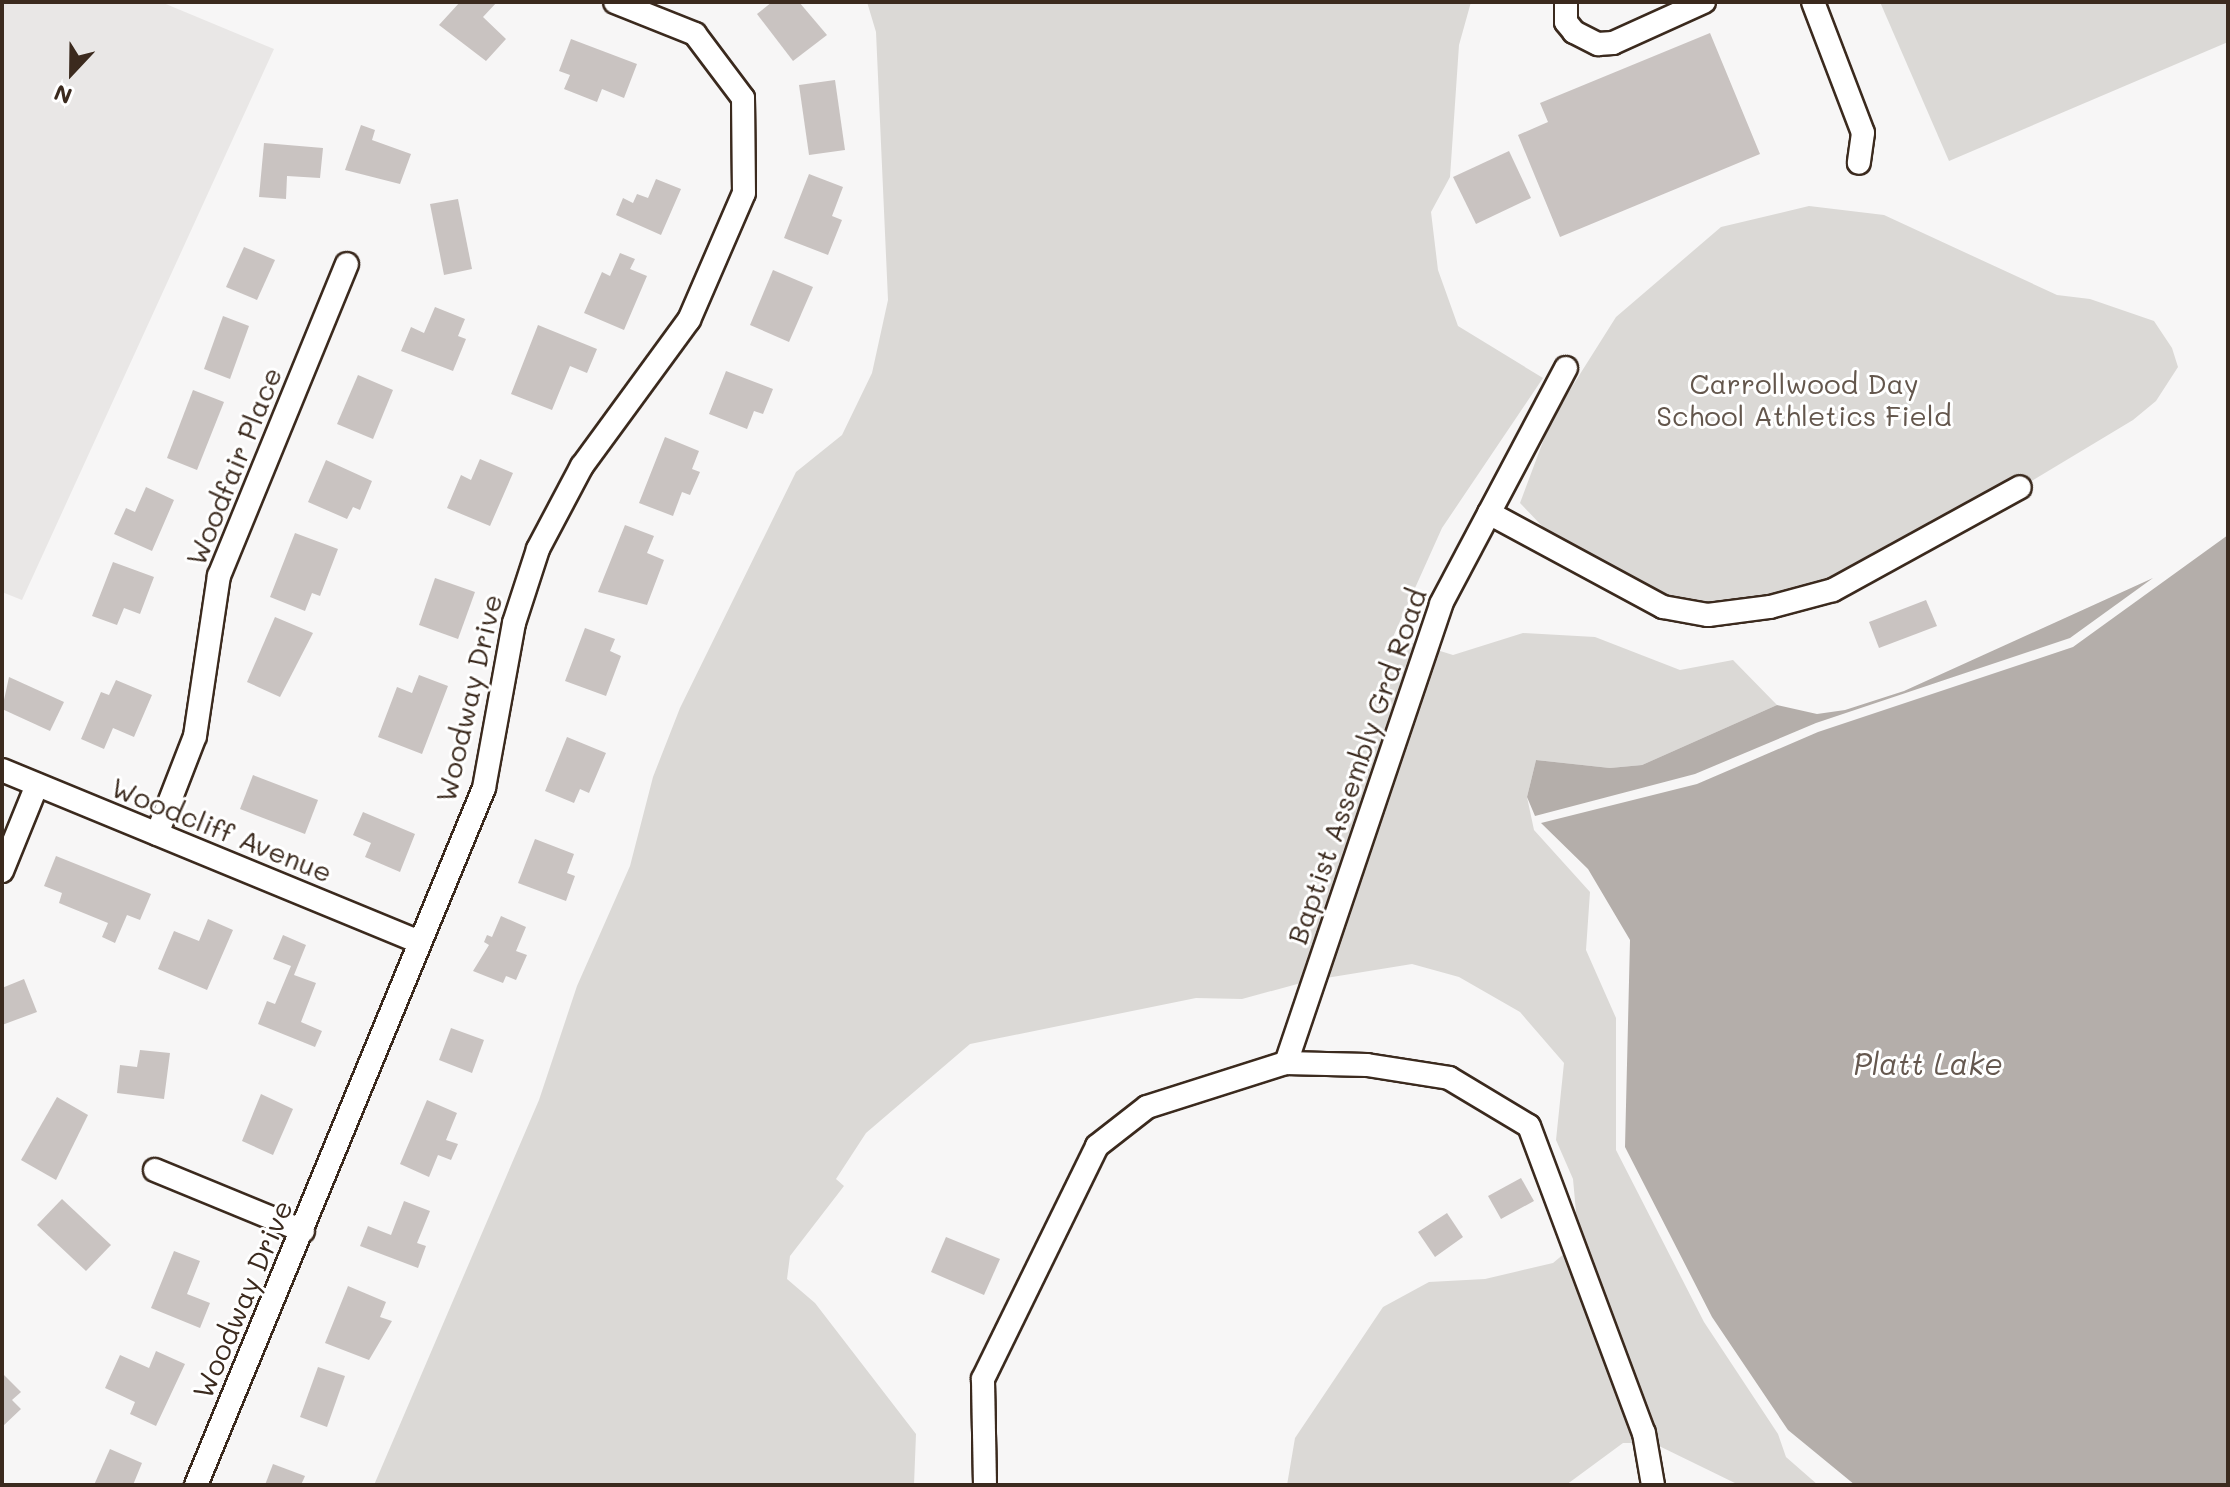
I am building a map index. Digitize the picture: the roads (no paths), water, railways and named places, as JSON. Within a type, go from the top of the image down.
[{"type":"street","name":"Woodway Drive","points":[[196,1485],[484,788],[514,623],[538,549],[582,466],[689,320],[744,193],[743,98],[695,34],[615,2]]},
{"type":"street","points":[[1566,2],[1566,22],[1574,32],[1598,44],[1613,43],[1704,2]]},
{"type":"street","points":[[1813,2],[1863,133],[1859,163]]},
{"type":"street","name":"Woodfair Place","points":[[157,834],[195,736],[219,576],[347,264]]},
{"type":"street","name":"Baptist Assembly Grd Road","points":[[1286,1063],[1441,604],[1566,368]]},
{"type":"street","points":[[1489,513],[1663,607],[1708,615],[1833,590],[2020,487]]},
{"type":"street","name":"Woodcliff Avenue","points":[[2,770],[420,942]]},
{"type":"street","points":[[2,871],[37,785]]},
{"type":"street","points":[[985,1485],[983,1379],[1097,1146],[1147,1107],[1286,1063],[1367,1065],[1449,1078],[1529,1126],[1644,1433],[1653,1485]]},
{"type":"street","points":[[155,1170],[303,1231]]},
{"type":"water","name":"Platt Lake","points":[[2228,535],[2228,1485],[1855,1485],[1788,1430],[1712,1317],[1625,1147],[1630,940],[1588,869],[1541,823],[1697,784],[1818,732],[2073,647]]},
{"type":"water","points":[[2153,578],[2070,638],[1816,723],[1695,774],[1535,816],[1527,797],[1536,760],[1610,768],[1642,765],[1777,705],[1817,714],[1845,710],[1904,691]]},
{"type":"park label","name":"Carrollwood Day School Athletics Field","points":[[1804,399]]}]
